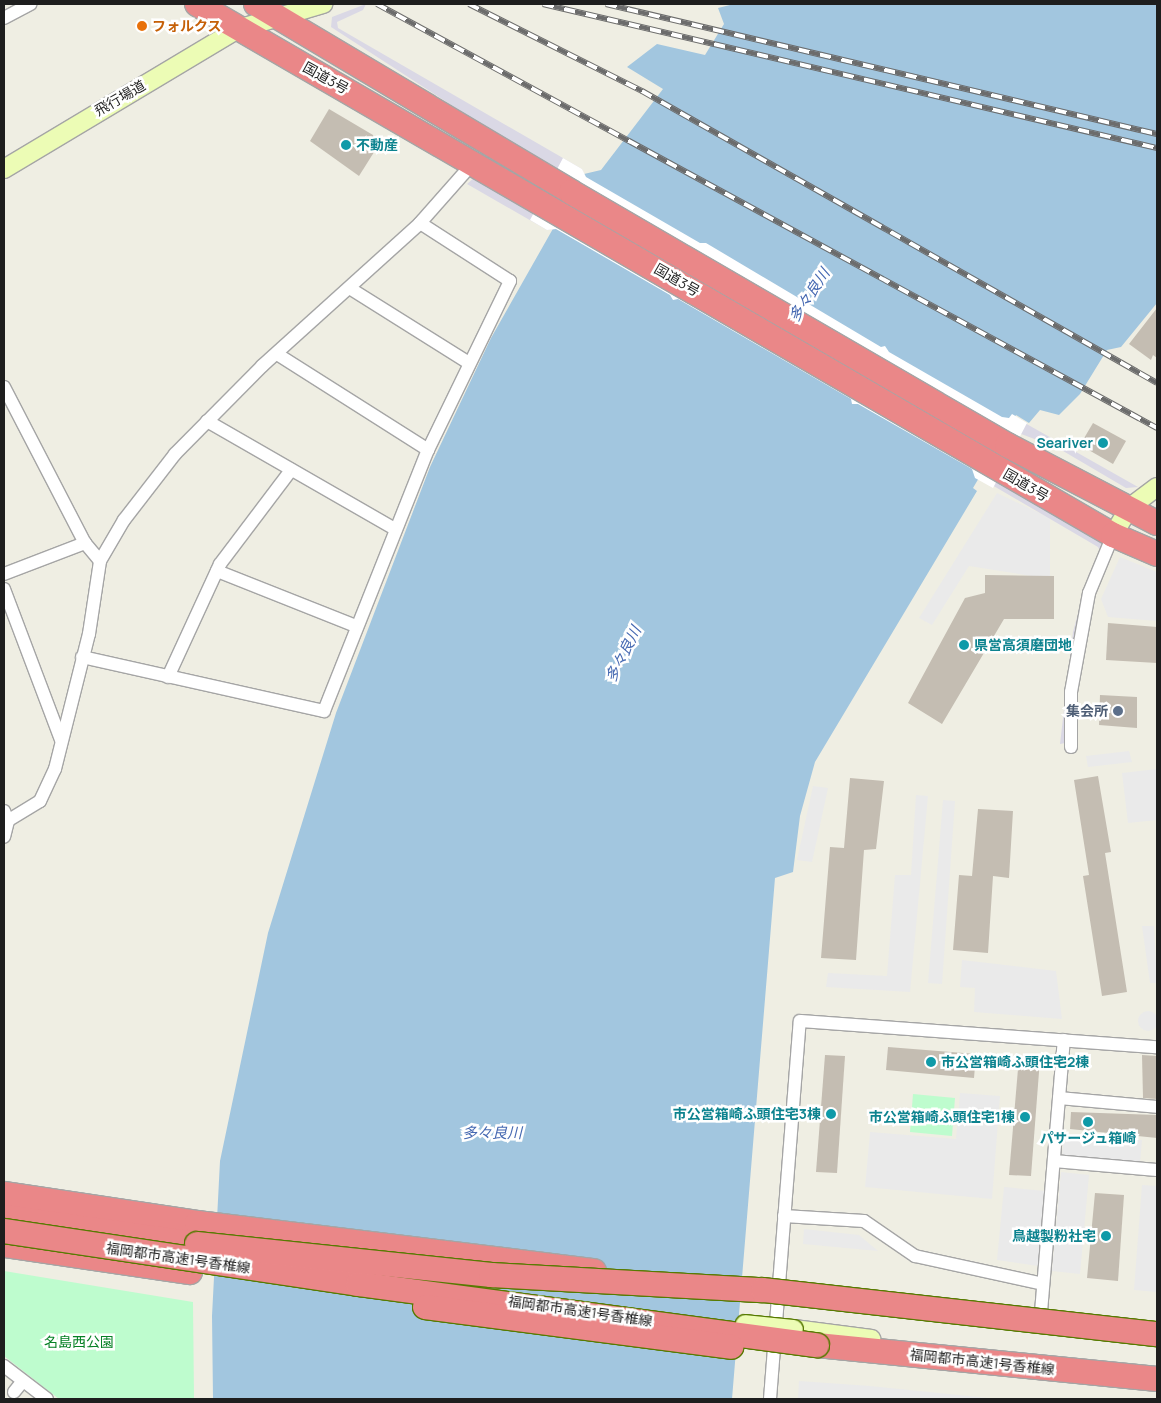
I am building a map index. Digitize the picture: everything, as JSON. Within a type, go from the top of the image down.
[{"type":"highway","name":"国道3号","points":[[197,4],[474,162],[563,201],[1007,445],[1157,523]]},
{"type":"highway","name":"国道3号","points":[[256,4],[563,201],[1001,470],[1113,535],[1157,554]]},
{"type":"highway","points":[[4,1194],[196,1229],[762,1290]]},
{"type":"highway","name":"福岡都市高速1号香椎線","points":[[4,1217],[197,1244],[492,1275],[762,1290],[1157,1334]]},
{"type":"highway","name":"福岡都市高速1号香椎線","points":[[4,1231],[358,1284],[818,1345],[1157,1380]]},
{"type":"highway","points":[[4,1245],[192,1263],[529,1324],[720,1347],[818,1345]]},
{"type":"street","points":[[4,18],[30,4]]},
{"type":"street","name":"飛行場道","points":[[4,169],[238,29],[323,4]]},
{"type":"street","points":[[4,837],[5,818],[40,801],[55,769],[82,657],[100,561],[124,520],[169,462],[207,421],[276,354],[351,289],[420,224],[474,162]]},
{"type":"street","points":[[82,657],[324,710],[428,450],[510,281],[420,224]]},
{"type":"street","points":[[351,289],[469,363]]},
{"type":"street","points":[[276,354],[428,450]]},
{"type":"street","points":[[4,387],[85,543],[100,561]]},
{"type":"street","points":[[207,421],[395,529]]},
{"type":"street","points":[[168,677],[217,571],[291,470]]},
{"type":"street","points":[[1072,747],[1071,692],[1089,593],[1113,535],[1129,508],[1157,486]]},
{"type":"street","points":[[4,574],[85,543]]},
{"type":"street","points":[[217,571],[356,626]]},
{"type":"street","points":[[4,589],[61,740]]},
{"type":"street","points":[[770,1399],[800,1021],[1157,1047]]},
{"type":"street","points":[[1040,1330],[1064,1040]]},
{"type":"street","points":[[1060,1098],[1157,1107]]},
{"type":"street","points":[[1054,1161],[1157,1170]]},
{"type":"street","points":[[4,1200],[196,1229],[1040,1330],[1157,1342]]},
{"type":"street","points":[[784,1216],[864,1221],[915,1256],[1043,1284]]},
{"type":"street","points":[[4,1236],[192,1263],[436,1293],[1157,1368]]},
{"type":"street","points":[[4,1366],[47,1399]]},
{"type":"street","points":[[14,1392],[22,1381]]},
{"type":"green space","points":[[913,1094],[955,1098],[952,1136],[910,1132]]},
{"type":"green space","name":"名島西公園","points":[[4,1271],[193,1302],[194,1399],[59,1399],[4,1356]]},
{"type":"shaded area","points":[[366,4],[363,10],[337,22],[338,28],[582,169],[584,174],[1138,487],[1126,488],[1058,448],[1008,429],[479,123],[331,27],[332,17]]},
{"type":"shaded area","points":[[477,175],[1104,536],[1065,743],[1060,744],[1073,632],[1088,576],[1100,551],[1098,547],[555,229],[547,230],[467,184]]},
{"type":"shaded area","points":[[997,493],[1050,518],[1050,579],[969,566],[932,625],[919,618]]},
{"type":"shaded area","points":[[1120,557],[1157,572],[1157,621],[1108,617],[1101,599]]},
{"type":"shaded area","points":[[1129,751],[1132,762],[1088,767],[1086,756]]},
{"type":"shaded area","points":[[1157,769],[1157,820],[1128,823],[1122,773]]},
{"type":"shaded area","points":[[813,786],[828,788],[812,862],[797,860]]},
{"type":"shaded area","points":[[916,795],[928,796],[910,992],[826,987],[828,973],[887,976],[895,875],[911,875]]},
{"type":"shaded area","points":[[943,800],[955,801],[942,984],[928,983]]},
{"type":"shaded area","points":[[1142,926],[1154,926],[1157,983],[1150,983]]},
{"type":"shaded area","points":[[962,960],[1056,971],[1062,1019],[974,1012],[975,988],[960,987]]},
{"type":"shaded area","points":[[1148,1011],[1155,1014],[1158,1021],[1155,1028],[1148,1031],[1141,1028],[1138,1021],[1141,1014]]},
{"type":"shaded area","points":[[960,1093],[1000,1096],[992,1199],[865,1187],[870,1132],[956,1139]]},
{"type":"shaded area","points":[[1064,1134],[1142,1140],[1140,1163],[1062,1156]]},
{"type":"shaded area","points":[[1061,1172],[1089,1175],[1080,1274],[1052,1271]]},
{"type":"shaded area","points":[[1142,1185],[1157,1186],[1157,1292],[1134,1290]]},
{"type":"shaded area","points":[[1004,1187],[1045,1191],[1038,1266],[997,1260]]},
{"type":"shaded area","points":[[804,1229],[859,1235],[878,1251],[803,1244]]},
{"type":"shaded area","points":[[799,1381],[870,1386],[998,1399],[798,1399]]},
{"type":"water","name":"多々良川","points":[[734,4],[1157,4],[1157,303],[1121,347],[1107,350],[1080,394],[1059,415],[1040,410],[1029,423],[1016,415],[973,488],[977,491],[815,762],[800,816],[793,872],[775,878],[732,1399],[213,1399],[212,1316],[220,1161],[268,933],[336,713],[430,467],[491,338],[584,174],[601,170],[663,89],[627,67],[657,44],[705,55],[724,24],[718,8]]},
{"type":"pier","points":[[563,158],[582,169],[586,177],[700,243],[706,243],[881,347],[885,346],[889,352],[1002,417],[1009,418],[1012,414],[1027,423],[993,488],[975,478],[972,469],[858,404],[852,404],[851,399],[678,299],[673,300],[670,295],[556,229],[547,230],[530,220]]},
{"type":"building","name":"不動産","points":[[329,109],[373,135],[376,149],[359,176],[310,141]]},
{"type":"building","points":[[1157,308],[1157,358],[1153,355],[1151,360],[1129,344]]},
{"type":"building","name":"Seariver","points":[[1093,423],[1126,441],[1113,464],[1080,445]]},
{"type":"building","name":"県営高須磨団地","points":[[985,575],[1054,576],[1054,619],[1004,619],[942,724],[908,703],[965,598],[985,593]]},
{"type":"building","name":"県営高須磨団地","points":[[1108,623],[1157,627],[1157,663],[1106,660]]},
{"type":"building","name":"集会所","points":[[1100,695],[1137,697],[1137,728],[1099,725]]},
{"type":"building","points":[[1098,776],[1111,852],[1105,853],[1127,992],[1102,996],[1083,876],[1089,875],[1074,780]]},
{"type":"building","points":[[850,778],[884,781],[876,849],[864,850],[856,960],[821,958],[830,847],[844,848]]},
{"type":"building","points":[[978,809],[1013,811],[1009,878],[993,876],[988,953],[953,950],[959,875],[972,876]]},
{"type":"building","name":"市公営箱崎ふ頭住宅2棟","points":[[888,1047],[976,1054],[974,1078],[886,1070]]},
{"type":"building","name":"市公営箱崎ふ頭住宅3棟","points":[[825,1055],[845,1056],[837,1173],[816,1172]]},
{"type":"building","points":[[1142,1055],[1157,1056],[1157,1099],[1143,1098]]},
{"type":"building","name":"市公営箱崎ふ頭住宅1棟","points":[[1019,1057],[1040,1059],[1031,1176],[1009,1175]]},
{"type":"building","points":[[1071,1112],[1157,1115],[1157,1138],[1070,1129]]},
{"type":"building","name":"鳥越製粉社宅","points":[[1095,1193],[1124,1195],[1118,1281],[1087,1278]]},
{"type":"railway","points":[[377,4],[1157,428]]},
{"type":"railway","points":[[469,4],[642,91],[1157,383]]},
{"type":"railway","points":[[543,4],[1157,148]]},
{"type":"railway","points":[[606,4],[1157,134]]},
{"type":"place","name":"フォルクス","points":[[142,26]]},
{"type":"place","name":"不動産","points":[[346,145]]},
{"type":"place","name":"Seariver","points":[[1103,443]]},
{"type":"place","name":"県営高須磨団地","points":[[964,645]]},
{"type":"place","name":"集会所","points":[[1118,711]]},
{"type":"place","name":"市公営箱崎ふ頭住宅2棟","points":[[931,1062]]},
{"type":"place","name":"市公営箱崎ふ頭住宅3棟","points":[[831,1114]]},
{"type":"place","name":"市公営箱崎ふ頭住宅1棟","points":[[1025,1117]]},
{"type":"place","name":"パサージュ箱崎","points":[[1088,1122]]},
{"type":"place","name":"鳥越製粉社宅","points":[[1106,1236]]}]
